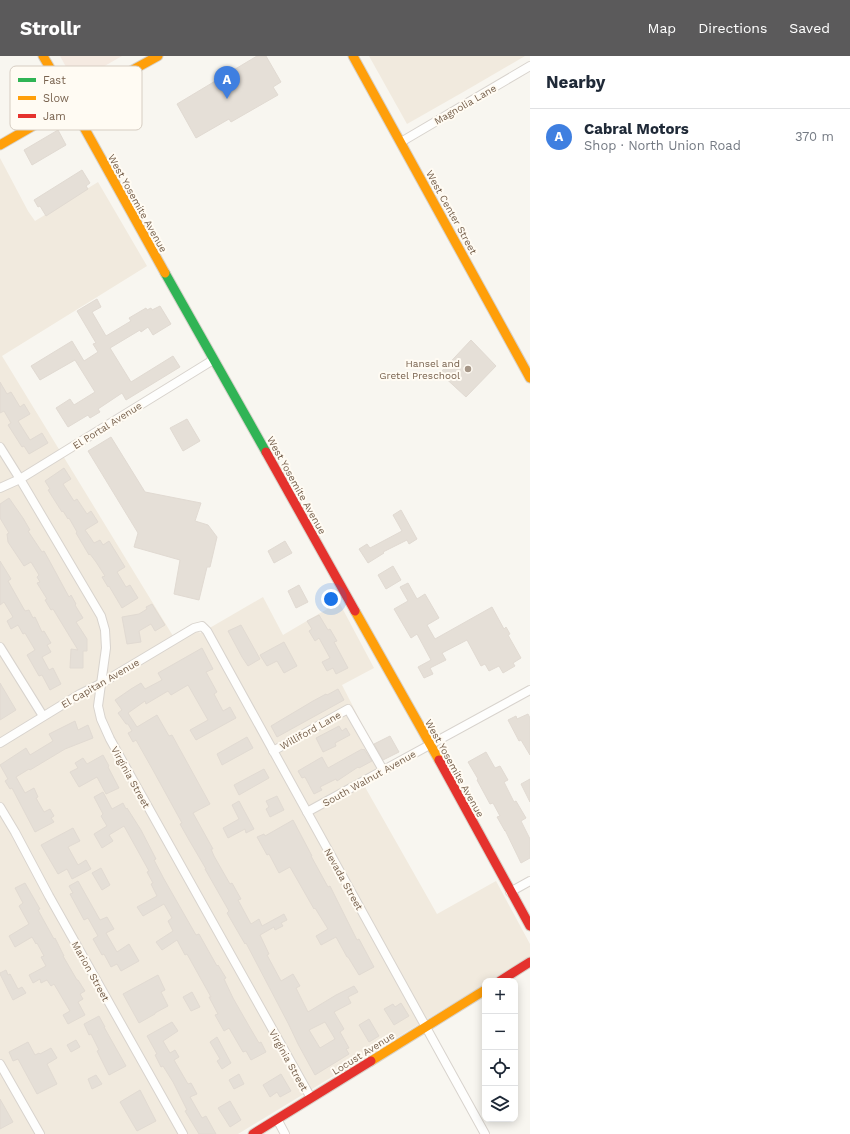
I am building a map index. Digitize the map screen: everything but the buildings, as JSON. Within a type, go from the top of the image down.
[{"type":"main road","name":"West Yosemite Avenue","points":[[43,56],[49,66]]},
{"type":"main road","points":[[140,66],[158,56]]},
{"type":"main road","name":"West Center Street","points":[[353,56],[530,378]]},
{"type":"main road","points":[[0,145],[26,130]]},
{"type":"main road","name":"West Yosemite Avenue","points":[[85,130],[430,744],[530,926]]},
{"type":"main road","points":[[505,978],[530,962]]},
{"type":"main road","name":"Locust Avenue","points":[[253,1134],[482,992]]},
{"type":"street","name":"Magnolia Lane","points":[[401,142],[530,66]]},
{"type":"street","name":"El Portal Avenue","points":[[0,488],[20,479],[214,360]]},
{"type":"street","name":"Virginia Street","points":[[0,447],[101,616],[105,630],[106,642],[98,706],[101,719],[110,739],[311,1098]]},
{"type":"street","name":"El Capitan Avenue","points":[[0,742],[194,628],[202,626]]},
{"type":"street","name":"Nevada Street","points":[[202,626],[207,631],[485,1134]]},
{"type":"street","points":[[0,647],[43,716]]},
{"type":"street","name":"South Walnut Avenue","points":[[307,812],[530,690]]},
{"type":"street","name":"Williford Lane","points":[[273,751],[348,709],[383,770]]},
{"type":"street","name":"Marion Street","points":[[0,807],[182,1134]]},
{"type":"street","points":[[510,892],[530,880]]},
{"type":"street","points":[[0,1064],[40,1134]]},
{"type":"street","points":[[276,1119],[285,1134]]},
{"type":"shaded area","points":[[60,56],[122,56],[105,66],[66,66]]},
{"type":"shaded area","points":[[369,56],[525,56],[407,124]]},
{"type":"shaded area","points":[[0,158],[28,211],[35,221],[98,182],[147,266],[2,356],[173,636],[187,628],[201,633],[263,597],[283,635],[339,602],[374,668],[342,685],[383,765],[365,787],[437,914],[496,881],[530,944],[530,957],[495,978],[482,978],[482,986],[238,1134],[0,1134]]},
{"type":"traffic: fast","points":[[165,273],[266,452]]},
{"type":"traffic: slow","points":[[43,56],[49,66]]},
{"type":"traffic: slow","points":[[140,66],[158,56]]},
{"type":"traffic: slow","points":[[353,56],[530,378]]},
{"type":"traffic: slow","points":[[0,145],[26,130]]},
{"type":"traffic: slow","points":[[85,130],[165,273]]},
{"type":"traffic: slow","points":[[355,611],[439,760]]},
{"type":"traffic: slow","points":[[371,1061],[482,992]]},
{"type":"traffic: jam","points":[[266,452],[355,611]]},
{"type":"traffic: jam","points":[[439,760],[530,926]]},
{"type":"traffic: jam","points":[[505,978],[530,962]]},
{"type":"traffic: jam","points":[[253,1134],[371,1061]]},
{"type":"place","name":"Cabral Motors","points":[[227,99]]},
{"type":"place","name":"Hansel and Gretel Preschool","points":[[468,369]]}]
